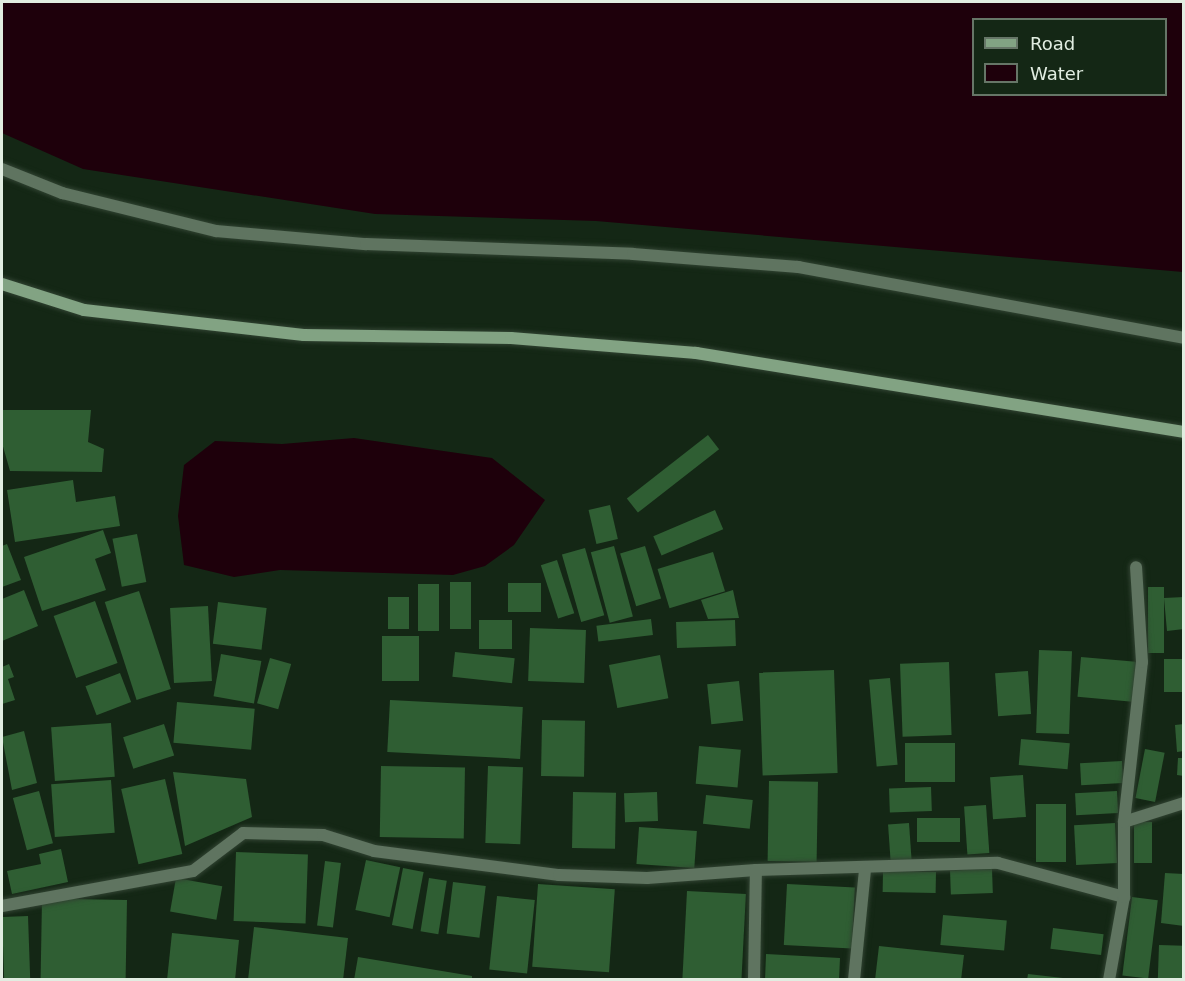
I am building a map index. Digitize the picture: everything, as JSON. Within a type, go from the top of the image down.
[{"type":"main road","points":[[2,284],[84,310],[304,336],[511,338],[696,353],[1184,432]]},
{"type":"street","points":[[2,169],[62,194],[216,231],[366,244],[633,254],[798,267],[1184,338]]},
{"type":"street","points":[[1109,980],[1124,897],[1124,822],[1142,662],[1136,567]]},
{"type":"street","points":[[1124,822],[1184,803]]},
{"type":"street","points":[[2,906],[193,871],[243,833],[323,835],[374,851],[559,875],[646,878],[756,870],[865,869],[998,863],[1124,897]]},
{"type":"street","points":[[854,980],[865,869]]},
{"type":"street","points":[[754,980],[756,870]]},
{"type":"water","points":[[2,2],[1183,2],[1183,272],[596,221],[375,214],[83,169],[2,133]]},
{"type":"water","points":[[354,438],[492,458],[545,500],[514,545],[485,566],[453,575],[280,570],[234,577],[184,565],[178,516],[184,465],[215,441],[282,444]]},
{"type":"building","points":[[2,410],[91,410],[88,442],[104,449],[102,472],[10,471],[2,443]]},
{"type":"building","points":[[708,435],[719,449],[638,513],[627,498]]},
{"type":"building","points":[[73,480],[76,502],[115,496],[120,526],[15,542],[7,490]]},
{"type":"building","points":[[610,505],[618,539],[596,544],[589,510]]},
{"type":"building","points":[[715,510],[723,529],[662,556],[653,536]]},
{"type":"building","points":[[103,530],[111,553],[95,559],[106,590],[42,611],[24,557]]},
{"type":"building","points":[[137,534],[146,582],[122,587],[112,539]]},
{"type":"building","points":[[7,544],[21,580],[2,587],[2,546]]},
{"type":"building","points":[[614,546],[633,617],[610,623],[591,552]]},
{"type":"building","points":[[645,546],[661,599],[636,606],[620,554]]},
{"type":"building","points":[[585,548],[604,615],[581,622],[562,555]]},
{"type":"building","points":[[713,552],[725,591],[670,608],[658,569]]},
{"type":"building","points":[[557,560],[574,613],[558,619],[541,565]]},
{"type":"building","points":[[450,582],[471,582],[471,629],[450,629]]},
{"type":"building","points":[[508,583],[541,583],[541,612],[508,612]]},
{"type":"building","points":[[418,584],[439,584],[439,631],[418,631]]},
{"type":"building","points":[[1148,587],[1164,587],[1164,653],[1148,653]]},
{"type":"building","points":[[24,590],[38,626],[2,641],[2,599]]},
{"type":"building","points":[[733,590],[739,618],[708,619],[701,600]]},
{"type":"building","points":[[139,591],[171,689],[137,700],[105,602]]},
{"type":"building","points":[[388,597],[409,597],[409,629],[388,629]]},
{"type":"building","points":[[1184,597],[1184,629],[1167,631],[1164,598]]},
{"type":"building","points":[[95,601],[118,663],[76,678],[54,616]]},
{"type":"building","points":[[218,602],[267,608],[262,650],[213,644]]},
{"type":"building","points":[[208,606],[212,681],[174,683],[170,608]]},
{"type":"building","points":[[651,619],[653,635],[598,642],[596,626]]},
{"type":"building","points":[[479,620],[512,620],[512,649],[479,649]]},
{"type":"building","points":[[735,620],[736,646],[677,648],[676,622]]},
{"type":"building","points":[[530,628],[586,630],[584,683],[528,681]]},
{"type":"building","points":[[382,636],[419,636],[419,681],[382,681]]},
{"type":"building","points":[[1039,650],[1072,651],[1069,734],[1036,733]]},
{"type":"building","points":[[455,652],[515,658],[512,683],[452,677]]},
{"type":"building","points":[[221,654],[261,661],[254,703],[214,696]]},
{"type":"building","points":[[660,655],[668,698],[617,708],[609,665]]},
{"type":"building","points":[[1081,657],[1136,662],[1132,702],[1078,697]]},
{"type":"building","points":[[270,658],[291,664],[278,709],[257,703]]},
{"type":"building","points":[[1164,659],[1184,659],[1184,692],[1164,692]]},
{"type":"building","points":[[949,662],[952,735],[903,737],[900,664]]},
{"type":"building","points":[[9,664],[14,677],[8,679],[15,700],[2,704],[2,667]]},
{"type":"building","points":[[834,670],[838,773],[763,776],[759,673]]},
{"type":"building","points":[[1028,671],[1031,714],[998,716],[995,673]]},
{"type":"building","points":[[120,673],[131,702],[97,715],[85,686]]},
{"type":"building","points":[[890,678],[898,765],[877,766],[869,680]]},
{"type":"building","points":[[739,681],[743,721],[711,724],[707,684]]},
{"type":"building","points":[[390,700],[523,707],[520,759],[387,752]]},
{"type":"building","points":[[177,702],[255,709],[251,750],[173,743]]},
{"type":"building","points":[[542,720],[585,721],[584,777],[541,776]]},
{"type":"building","points":[[111,723],[115,777],[55,781],[51,727]]},
{"type":"building","points":[[164,724],[174,755],[133,769],[123,737]]},
{"type":"building","points":[[1184,724],[1184,751],[1177,752],[1175,725]]},
{"type":"building","points":[[24,731],[37,783],[12,790],[2,737]]},
{"type":"building","points":[[1021,739],[1070,743],[1068,769],[1019,765]]},
{"type":"building","points":[[905,743],[955,743],[955,782],[905,782]]},
{"type":"building","points":[[699,746],[741,750],[738,788],[696,784]]},
{"type":"building","points":[[1145,749],[1165,753],[1155,802],[1135,798]]},
{"type":"building","points":[[1178,758],[1184,758],[1184,776],[1177,775]]},
{"type":"building","points":[[1122,761],[1123,783],[1081,785],[1080,763]]},
{"type":"building","points":[[381,766],[465,767],[464,838],[380,837]]},
{"type":"building","points":[[488,766],[523,767],[520,844],[485,843]]},
{"type":"building","points":[[173,772],[246,779],[252,817],[185,846]]},
{"type":"building","points":[[1023,775],[1026,817],[993,819],[990,777]]},
{"type":"building","points":[[165,779],[182,854],[138,864],[121,789]]},
{"type":"building","points":[[111,780],[115,833],[55,837],[51,784]]},
{"type":"building","points":[[769,781],[818,782],[817,862],[768,861]]},
{"type":"building","points":[[931,787],[932,811],[890,812],[889,788]]},
{"type":"building","points":[[39,791],[53,843],[27,850],[13,798]]},
{"type":"building","points":[[1117,791],[1118,813],[1076,815],[1075,793]]},
{"type":"building","points":[[573,792],[616,793],[615,849],[572,848]]},
{"type":"building","points":[[657,792],[658,821],[625,822],[624,793]]},
{"type":"building","points":[[706,795],[753,800],[750,829],[703,824]]},
{"type":"building","points":[[1036,804],[1066,804],[1066,862],[1036,862]]},
{"type":"building","points":[[986,805],[989,853],[967,854],[964,807]]},
{"type":"building","points":[[917,818],[960,818],[960,842],[917,842]]},
{"type":"building","points":[[1134,822],[1152,822],[1152,863],[1134,863]]},
{"type":"building","points":[[909,823],[912,864],[891,865],[888,824]]},
{"type":"building","points":[[1115,823],[1117,863],[1076,865],[1074,825]]},
{"type":"building","points":[[639,827],[697,831],[694,868],[636,864]]},
{"type":"building","points":[[61,849],[68,882],[12,894],[7,871],[41,864],[39,854]]},
{"type":"building","points":[[236,852],[308,855],[306,923],[234,921]]},
{"type":"building","points":[[366,860],[400,867],[390,917],[355,910]]},
{"type":"building","points":[[325,861],[341,863],[333,927],[317,926]]},
{"type":"building","points":[[403,868],[424,872],[413,929],[392,925]]},
{"type":"building","points":[[992,869],[993,893],[951,894],[950,870]]},
{"type":"building","points":[[883,871],[936,872],[936,893],[883,892]]},
{"type":"building","points":[[1165,873],[1184,874],[1184,926],[1161,923]]},
{"type":"building","points":[[176,878],[222,886],[216,920],[170,911]]},
{"type":"building","points":[[429,878],[447,881],[438,934],[421,931]]},
{"type":"building","points":[[453,882],[486,886],[479,938],[447,934]]},
{"type":"building","points":[[538,884],[615,889],[609,972],[532,967]]},
{"type":"building","points":[[787,884],[855,888],[852,948],[784,945]]},
{"type":"building","points":[[687,891],[746,894],[741,980],[682,980]]},
{"type":"building","points":[[497,896],[535,900],[527,974],[489,970]]},
{"type":"building","points":[[1132,897],[1158,900],[1148,979],[1122,975]]},
{"type":"building","points":[[42,899],[127,900],[126,980],[41,979]]},
{"type":"building","points":[[943,915],[1007,921],[1004,950],[940,945]]},
{"type":"building","points":[[28,916],[30,978],[4,979],[2,917]]},
{"type":"building","points":[[254,927],[348,938],[343,980],[248,980]]},
{"type":"building","points":[[1053,928],[1104,934],[1101,955],[1050,949]]},
{"type":"building","points":[[172,933],[239,940],[235,980],[167,980]]},
{"type":"building","points":[[1159,945],[1184,946],[1183,980],[1158,980]]},
{"type":"building","points":[[879,946],[964,955],[961,980],[875,980]]},
{"type":"building","points":[[766,954],[840,958],[839,980],[765,980]]},
{"type":"building","points":[[358,957],[472,976],[472,980],[354,980]]},
{"type":"building","points":[[1028,974],[1063,978],[1063,980],[1027,980]]}]
